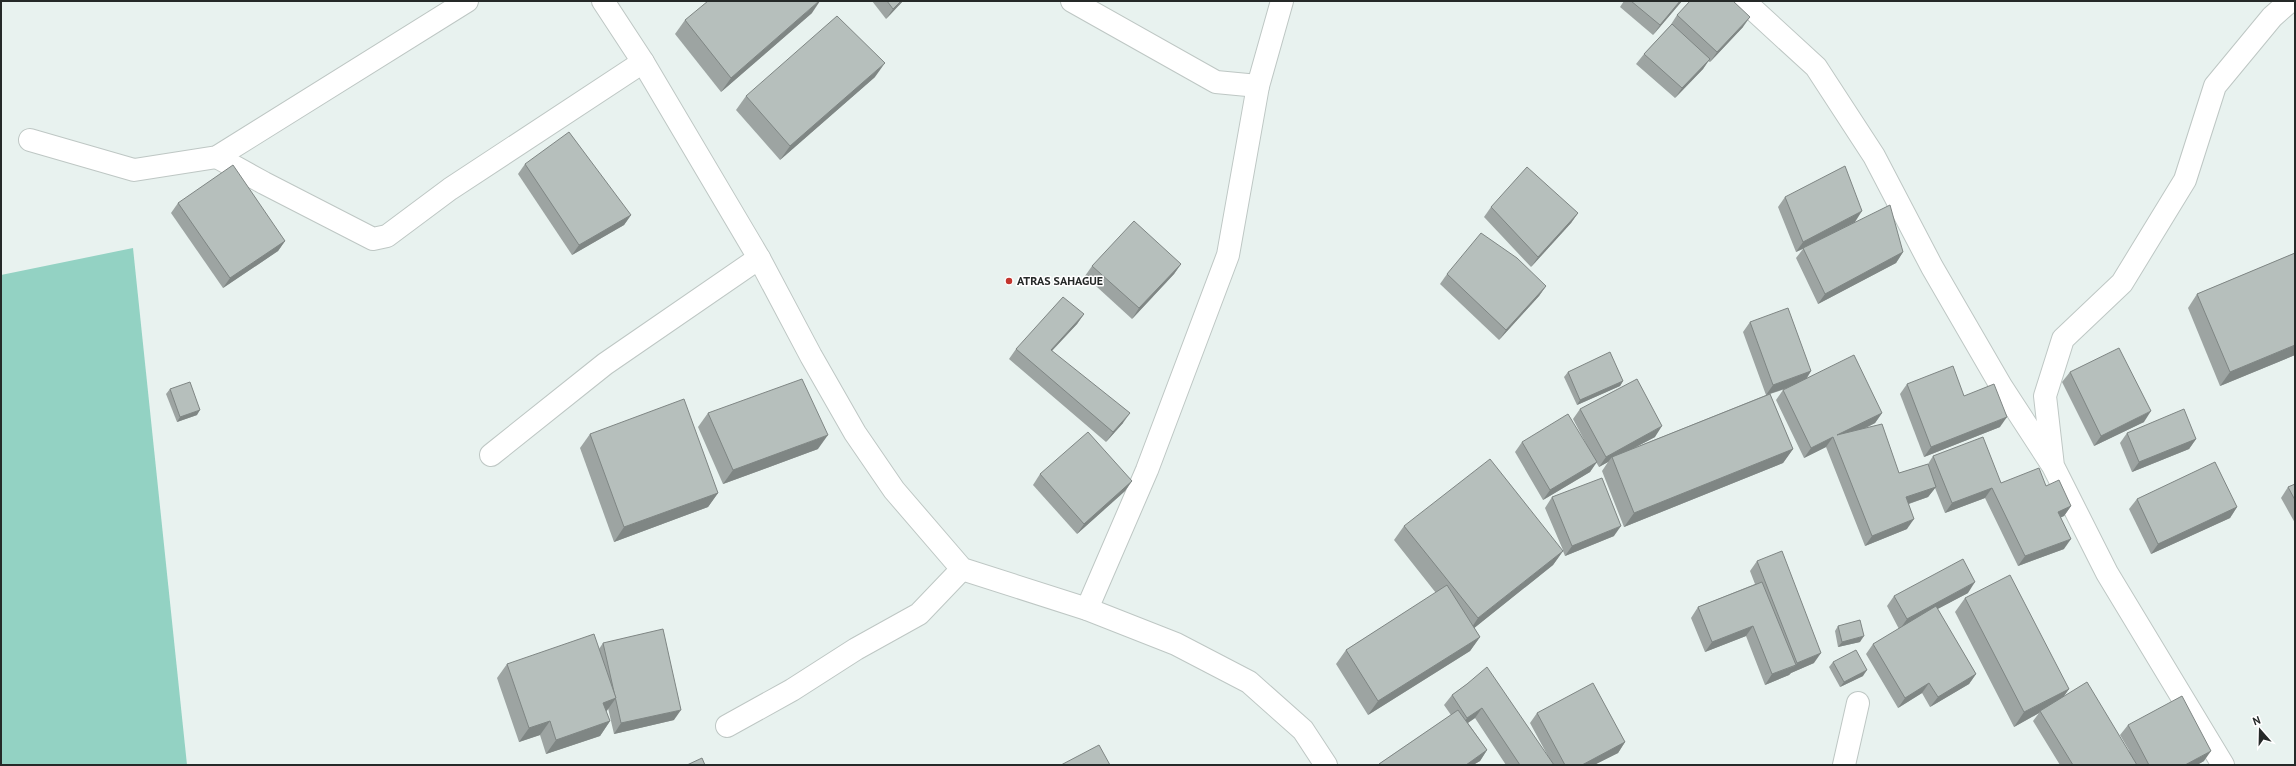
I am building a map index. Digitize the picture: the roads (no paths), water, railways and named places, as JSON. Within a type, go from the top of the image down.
[{"type":"street","points":[[30,140],[134,170],[217,157],[466,1]]},
{"type":"street","points":[[603,1],[643,62],[759,258],[811,356],[855,433],[894,490],[962,569],[1087,609],[1176,644],[1249,682],[1303,730],[1326,765]]},
{"type":"street","points":[[1072,1],[1216,82],[1258,86]]},
{"type":"street","points":[[1087,609],[1147,470],[1228,254],[1258,86],[1282,1]]},
{"type":"street","points":[[1744,1],[1816,67],[1874,156],[1932,267],[2001,386],[2053,466],[2107,573],[2223,765]]},
{"type":"street","points":[[2053,466],[2045,396],[2063,339],[2122,283],[2185,180],[2215,86],[2272,17],[2290,1]]},
{"type":"street","points":[[217,157],[373,239],[387,236],[450,189],[643,62]]},
{"type":"street","points":[[491,455],[605,364],[759,258]]},
{"type":"street","points":[[727,726],[792,690],[856,649],[919,614],[962,569]]},
{"type":"street","points":[[1844,765],[1858,703]]},
{"type":"place","name":"ATRAS SAHAGUE","points":[[1009,281]]}]
